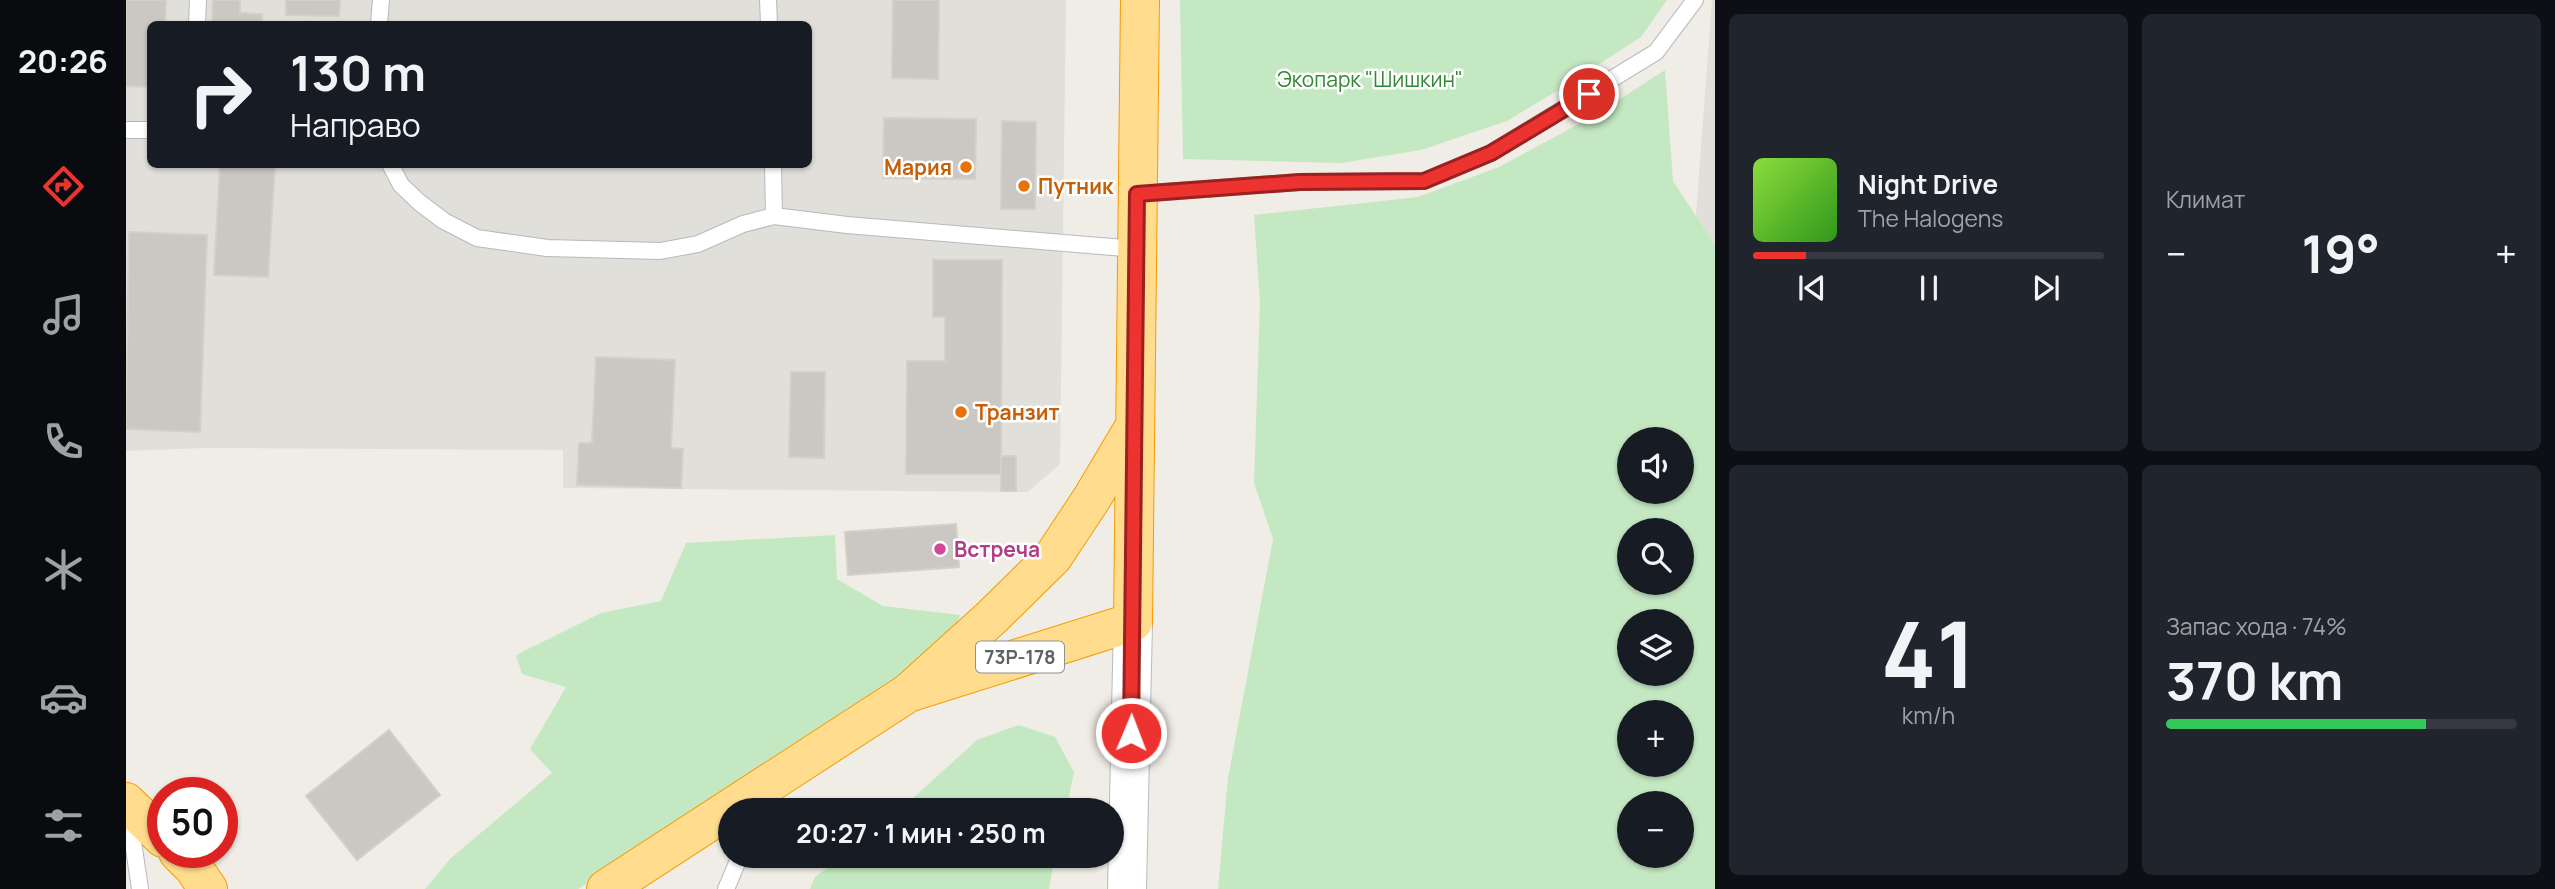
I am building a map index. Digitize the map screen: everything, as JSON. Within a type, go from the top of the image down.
[{"type":"highway","points":[[1133,622],[1140,0]]},
{"type":"highway","points":[[606,889],[764,797],[908,693],[1053,557],[1134,427]]},
{"type":"highway","name":"73Р-178","points":[[908,693],[1133,622]]},
{"type":"highway","points":[[126,802],[147,822]]},
{"type":"highway","points":[[193,868],[208,889]]},
{"type":"main road","points":[[1127,889],[1133,622]]},
{"type":"lane","points":[[197,21],[198,0]]},
{"type":"lane","points":[[379,21],[381,0]]},
{"type":"lane","points":[[768,0],[769,21]]},
{"type":"lane","points":[[1137,194],[1300,182],[1424,181],[1491,153],[1656,52],[1695,0]]},
{"type":"lane","points":[[126,130],[147,130]]},
{"type":"lane","points":[[392,168],[401,185],[444,221],[477,238],[547,248],[660,251],[698,244],[743,224],[774,216],[847,225],[1136,249]]},
{"type":"lane","points":[[773,168],[774,216]]},
{"type":"lane","points":[[126,802],[140,889]]},
{"type":"lane","points":[[726,889],[735,868]]},
{"type":"shaded area","points":[[126,0],[1066,0],[1060,464],[1028,492],[563,488],[563,450],[205,448],[126,451]]},
{"type":"shaded area","points":[[1712,0],[1715,0],[1715,316],[1690,295]]},
{"type":"green space","name":"Экопарк \"Шишкин\"","points":[[1180,0],[1667,0],[1641,37],[1507,121],[1421,150],[1341,163],[1183,159]]},
{"type":"green space","points":[[1665,70],[1673,181],[1715,245],[1715,889],[1218,889],[1228,778],[1273,539],[1254,483],[1260,302],[1254,215],[1418,197],[1499,167],[1597,114]]},
{"type":"green space","points":[[835,535],[837,579],[883,606],[960,615],[955,632],[921,660],[801,744],[578,889],[425,889],[451,858],[552,773],[530,749],[566,687],[522,674],[516,655],[601,613],[661,601],[686,543]]},
{"type":"green space","points":[[1019,725],[1055,737],[1074,772],[1069,798],[913,798],[977,740]]},
{"type":"green space","points":[[827,868],[1053,868],[1049,889],[810,889],[815,877]]},
{"type":"building","points":[[126,0],[166,0],[165,21],[147,21],[147,87],[126,86]]},
{"type":"building","points":[[213,0],[240,0],[240,13],[262,14],[262,21],[212,21]]},
{"type":"building","points":[[286,0],[340,0],[339,16],[286,15]]},
{"type":"building","points":[[893,0],[939,0],[938,79],[892,78]]},
{"type":"building","points":[[884,118],[976,119],[975,179],[883,178]]},
{"type":"building","points":[[1002,121],[1036,122],[1035,209],[1001,209]]},
{"type":"building","points":[[220,168],[275,168],[268,277],[214,275]]},
{"type":"building","points":[[129,232],[207,235],[200,432],[126,429]]},
{"type":"building","points":[[933,260],[1002,260],[1001,474],[906,474],[907,361],[945,361],[945,317],[933,317]]},
{"type":"building","points":[[596,357],[675,360],[671,448],[683,449],[681,488],[577,485],[579,443],[592,443]]},
{"type":"building","points":[[791,372],[825,372],[824,458],[789,457]]},
{"type":"building","points":[[1001,456],[1016,456],[1016,491],[1001,491]]},
{"type":"building","points":[[956,524],[959,567],[848,575],[845,532]]},
{"type":"building","points":[[389,730],[440,795],[357,860],[306,796]]},
{"type":"place","name":"Мария","points":[[966,167]]},
{"type":"place","name":"Путник","points":[[1024,186]]},
{"type":"place","name":"Транзит","points":[[961,412]]},
{"type":"place","name":"Встреча","points":[[940,549]]},
{"type":"route","points":[[1131,733],[1137,194],[1300,182],[1424,181],[1491,153],[1589,94]]}]
